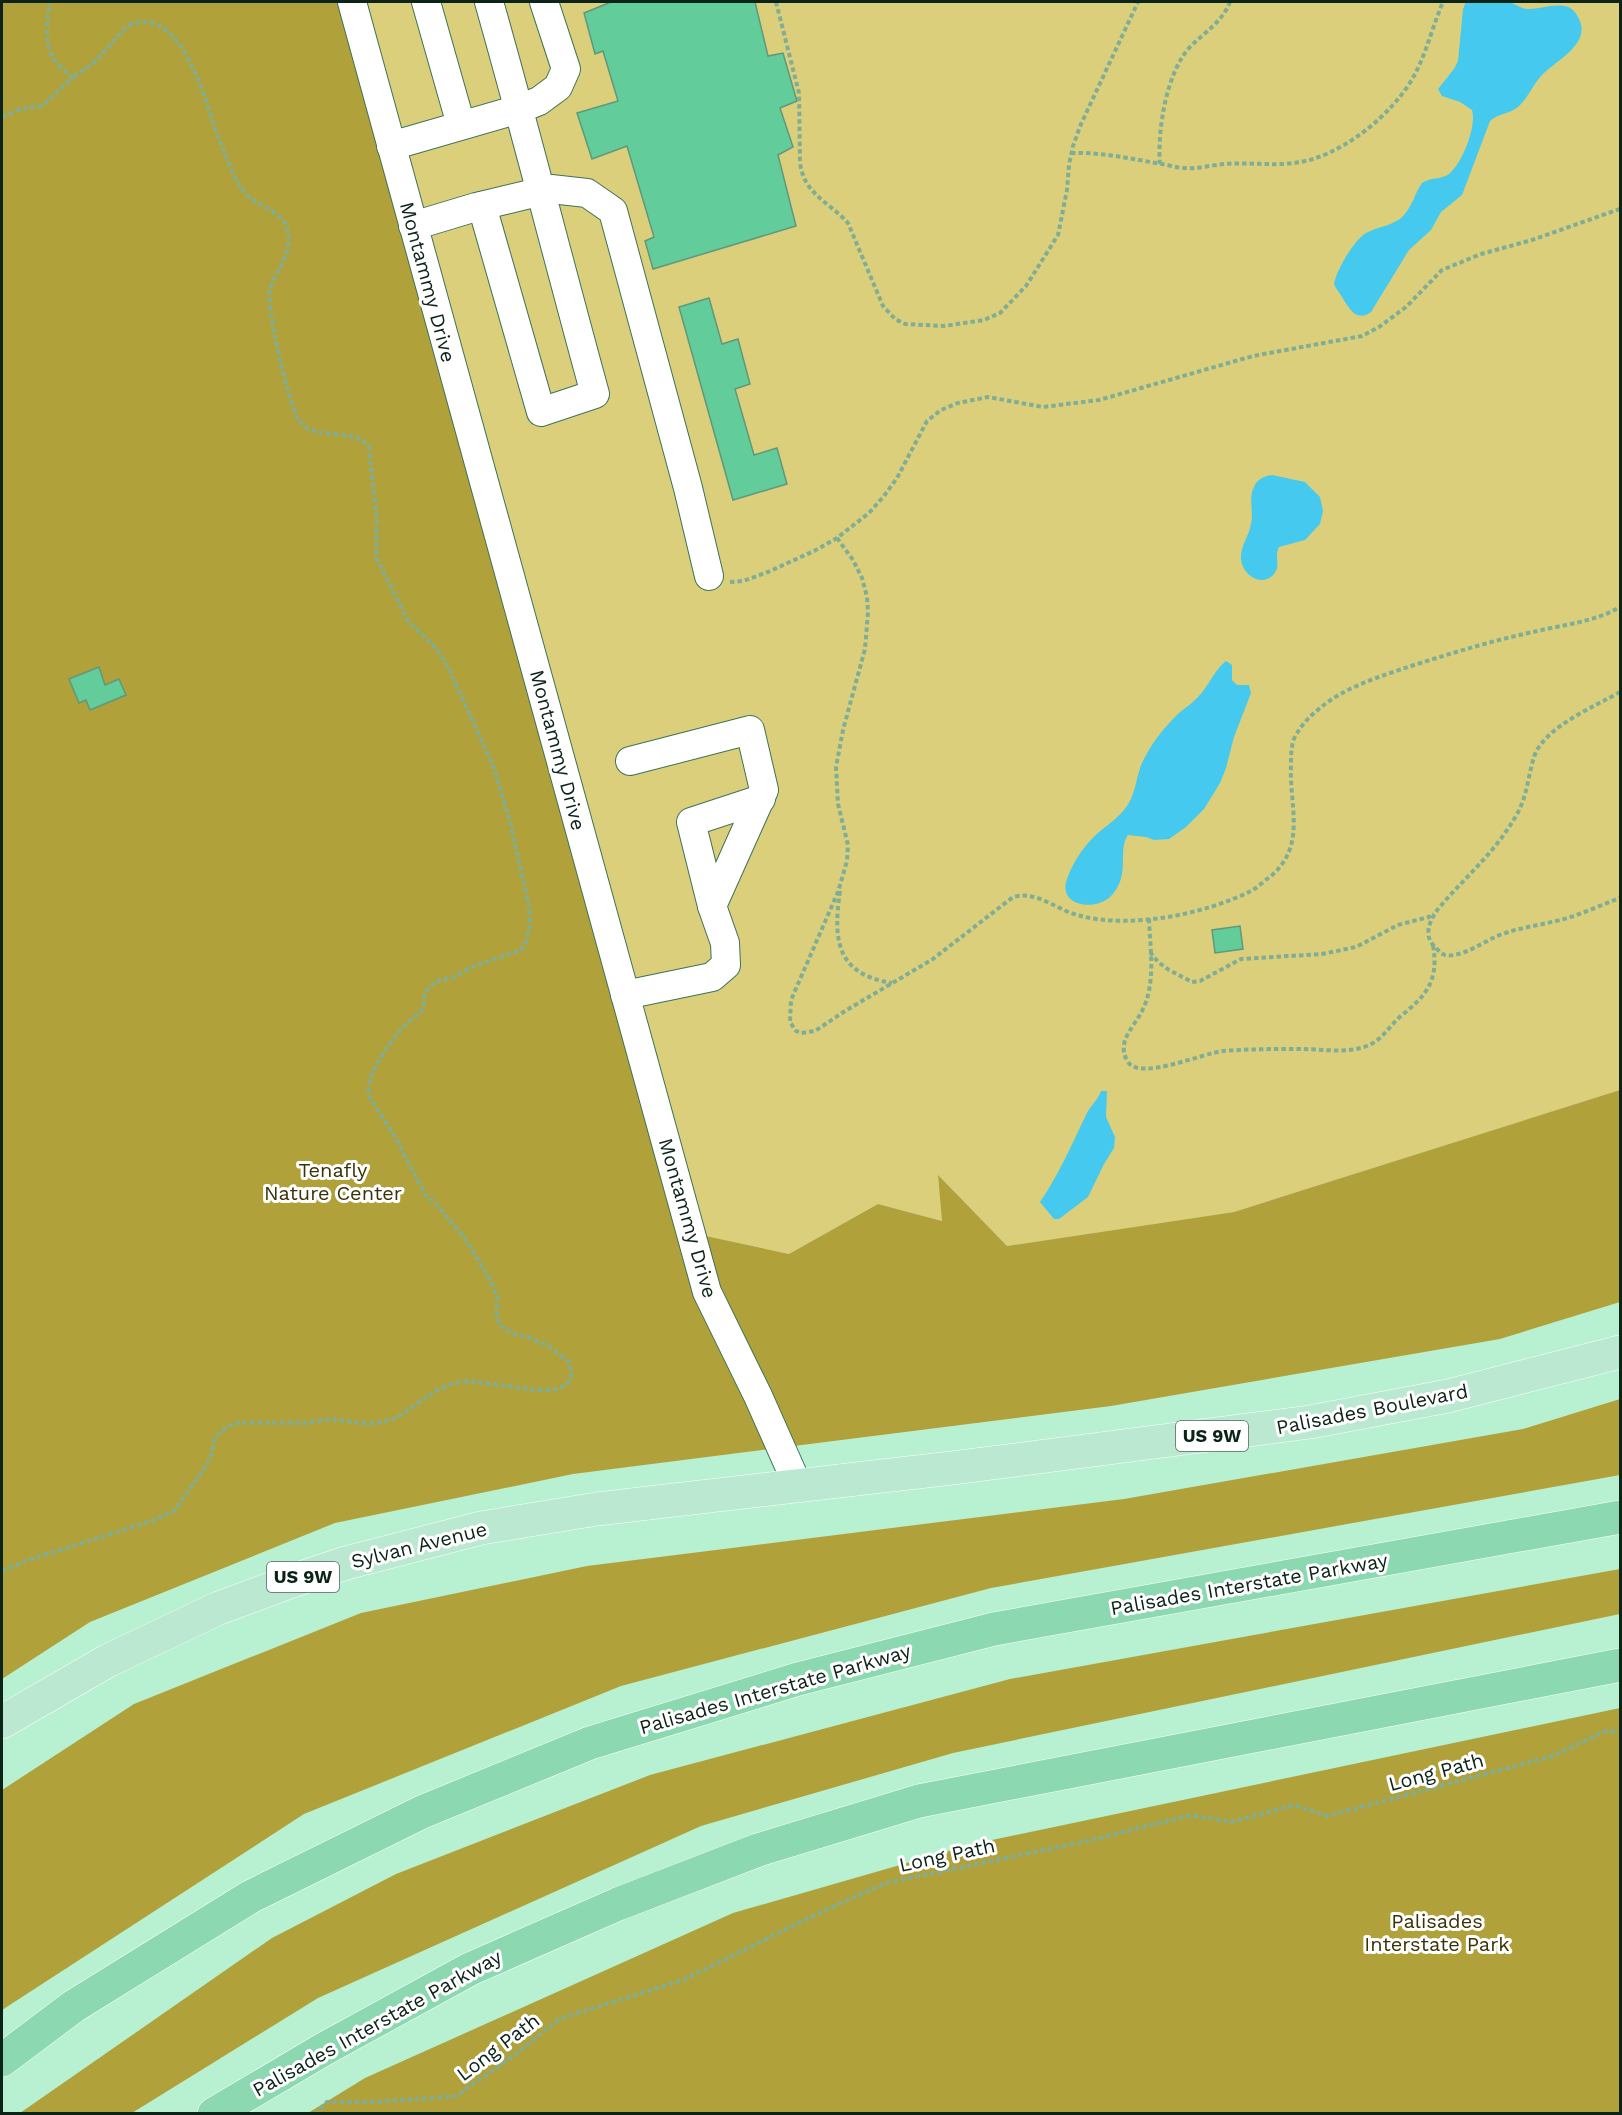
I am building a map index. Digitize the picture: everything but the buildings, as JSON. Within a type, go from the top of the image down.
[{"type":"highway","name":"Palisades Interstate Parkway","points":[[2,2060],[74,2006],[250,1897],[422,1812],[590,1743],[798,1679],[994,1629],[1620,1517]]},
{"type":"highway","name":"Palisades Interstate Parkway","points":[[214,2114],[324,2049],[470,1969],[618,1904],[758,1850],[920,1801],[1620,1665]]},
{"type":"main road","name":"Palisades Boulevard","points":[[798,1486],[1310,1422],[1448,1396],[1620,1352]]},
{"type":"main road","name":"Sylvan Avenue","points":[[2,1722],[90,1670],[173,1629],[244,1599],[355,1560],[454,1534],[540,1517],[798,1486]]},
{"type":"street","points":[[426,2],[461,125]]},
{"type":"street","points":[[482,206],[541,412],[595,394],[489,2]]},
{"type":"street","points":[[391,146],[519,109],[539,101],[558,87],[566,69],[544,2]]},
{"type":"street","name":"Montammy Drive","points":[[362,4],[391,146],[707,1292],[758,1396],[798,1486]]},
{"type":"street","points":[[413,226],[551,189],[587,193],[613,211],[688,488],[709,576]]},
{"type":"street","points":[[630,761],[750,730],[764,790],[712,906]]},
{"type":"street","points":[[625,995],[712,977],[726,965],[725,943],[712,906],[691,822],[761,799]]},
{"type":"path","points":[[50,2],[47,21],[52,56],[72,78]]},
{"type":"path","points":[[776,2],[799,93],[802,174],[815,194],[848,223],[884,306],[895,319],[905,324],[944,326],[984,320],[1000,312],[1014,300],[1039,267],[1058,235],[1067,190],[1071,153],[1081,124],[1138,2]]},
{"type":"path","points":[[1160,164],[1160,143],[1165,108],[1176,68],[1182,56],[1212,30],[1222,18],[1230,2]]},
{"type":"path","points":[[1071,153],[1091,152],[1184,168],[1224,164],[1293,163],[1312,160],[1356,137],[1392,105],[1414,76],[1426,51],[1432,28],[1443,2]]},
{"type":"path","points":[[2,117],[42,106],[72,78],[95,62],[127,26],[144,21],[160,23],[179,41],[189,58],[206,95],[218,136],[236,180],[246,193],[267,208],[287,227],[284,263],[270,288],[269,306],[291,404],[298,420],[306,426],[330,434],[356,437],[366,442],[369,447],[377,523],[376,557],[403,615],[437,650],[449,669],[494,768],[510,822],[529,906],[530,923],[524,947],[472,967],[452,978],[432,983],[424,995],[423,1009],[403,1028],[390,1046],[371,1076],[367,1090],[401,1146],[424,1194],[436,1204],[464,1237],[491,1281],[500,1324],[511,1333],[546,1345],[568,1361],[571,1375],[568,1383],[563,1387],[545,1390],[466,1381],[454,1383],[437,1390],[398,1417],[373,1424],[331,1419],[305,1423],[234,1423],[220,1432],[214,1441],[211,1455],[204,1469],[175,1510],[152,1521],[28,1560],[2,1571]]},
{"type":"path","points":[[709,576],[720,583],[743,581],[768,573],[837,538],[868,513],[884,496],[897,478],[927,421],[941,410],[964,401],[988,397],[1042,407],[1099,400],[1253,356],[1362,336],[1379,327],[1406,307],[1442,270],[1481,254],[1532,240],[1620,209]]},
{"type":"path","points":[[837,538],[853,560],[862,578],[868,612],[865,649],[843,729],[836,767],[838,804],[848,845],[836,932],[842,952],[856,970],[867,977],[892,983]]},
{"type":"path","points":[[841,885],[791,1000],[790,1022],[796,1031],[801,1033],[815,1031],[933,959],[1013,897],[1024,894],[1037,896],[1065,912],[1082,917],[1130,921],[1165,918],[1206,908],[1254,889],[1277,870],[1291,850],[1294,839],[1290,775],[1291,749],[1294,740],[1306,721],[1335,697],[1386,674],[1484,642],[1570,624],[1613,612],[1620,607]]},
{"type":"path","points":[[1150,952],[1168,970],[1192,982],[1200,981],[1241,959],[1322,954],[1356,947],[1398,925],[1429,917],[1497,846],[1518,813],[1534,758],[1545,738],[1620,693]]},
{"type":"path","points":[[1432,944],[1444,955],[1466,951],[1506,933],[1561,920],[1620,898]]},
{"type":"path","points":[[1149,919],[1150,980],[1147,997],[1144,1009],[1124,1042],[1124,1054],[1128,1062],[1132,1067],[1139,1069],[1153,1069],[1223,1051],[1351,1050],[1365,1047],[1384,1036],[1401,1016],[1414,1007],[1425,994],[1432,974],[1432,944],[1428,932],[1431,920],[1438,909]]},
{"type":"path","name":"Long Path","points":[[315,2114],[327,2102],[374,2102],[456,2096],[516,2054],[559,2019],[683,1980],[821,1912],[886,1883],[1087,1841],[1191,1815],[1231,1822],[1294,1805],[1327,1816],[1553,1756],[1605,1731],[1620,1732]]},
{"type":"shaded area","points":[[352,2],[1620,2],[1620,1090],[1234,1212],[1007,1246],[938,1176],[943,1221],[878,1204],[789,1254],[692,1233]]},
{"type":"green space","name":"Tenafly Nature Center","points":[[2,2],[352,2],[692,1233],[789,1254],[878,1204],[942,1221],[938,1175],[1007,1246],[1234,1212],[1620,1090],[1620,1302],[1500,1339],[1111,1406],[573,1474],[335,1523],[90,1622],[2,1679]]},
{"type":"green space","points":[[1620,1399],[1620,1475],[991,1588],[621,1686],[304,1814],[2,2010],[2,1790],[134,1704],[361,1613],[587,1566],[1124,1499],[1523,1429]]},
{"type":"green space","points":[[1620,1569],[1620,1614],[953,1753],[701,1826],[318,1998],[132,2113],[20,2113],[272,1938],[396,1874],[650,1775],[1010,1679]]},
{"type":"green space","name":"Palisades Interstate Park","points":[[1620,1708],[1620,2113],[308,2113],[365,2078],[733,1913],[973,1844]]},
{"type":"water","points":[[1502,1],[1528,9],[1566,7],[1576,13],[1581,26],[1581,35],[1571,50],[1540,78],[1518,107],[1490,121],[1462,195],[1441,212],[1431,230],[1409,250],[1371,312],[1366,315],[1357,315],[1350,309],[1334,284],[1346,256],[1366,233],[1400,219],[1407,211],[1422,183],[1449,174],[1459,162],[1467,144],[1472,125],[1472,110],[1460,102],[1442,96],[1438,89],[1458,61],[1463,9],[1466,2]]},
{"type":"water","points":[[1272,475],[1305,482],[1320,497],[1323,511],[1320,524],[1305,540],[1279,547],[1276,571],[1269,578],[1259,580],[1253,578],[1245,570],[1241,555],[1251,524],[1252,491],[1259,480]]},
{"type":"water","points":[[1226,661],[1232,665],[1232,680],[1237,685],[1249,685],[1251,693],[1220,783],[1204,809],[1186,827],[1169,839],[1154,840],[1128,835],[1125,841],[1121,879],[1112,895],[1097,904],[1080,904],[1073,901],[1065,888],[1070,872],[1082,850],[1127,806],[1142,763],[1160,733],[1198,697]]},
{"type":"water","points":[[1101,1091],[1107,1091],[1106,1117],[1115,1137],[1114,1148],[1088,1197],[1059,1219],[1054,1219],[1040,1202]]}]
